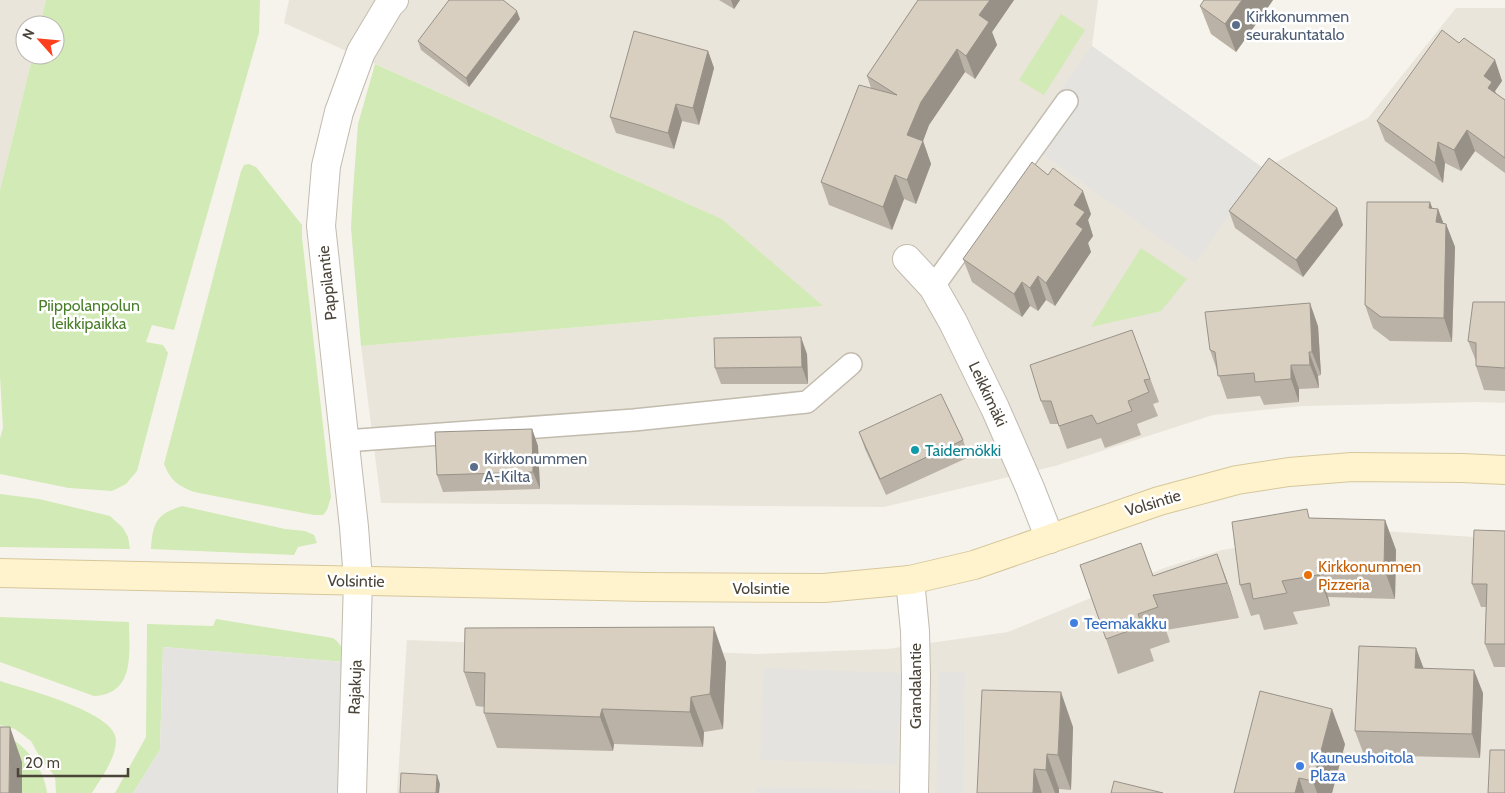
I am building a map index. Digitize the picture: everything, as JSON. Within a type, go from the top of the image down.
[{"type":"street","name":"Pappilantie","points":[[358,580],[345,441],[321,226],[326,166],[339,112],[361,52],[394,0]]},
{"type":"street","name":"Leikkimäki","points":[[908,259],[933,287],[953,322],[995,408],[1050,539]]},
{"type":"street","name":"Volsintie","points":[[0,573],[646,587],[824,588],[910,580],[974,565],[1159,501],[1254,477],[1288,472],[1352,468],[1505,470]]},
{"type":"street","name":"Rajakuja","points":[[352,793],[358,580]]},
{"type":"street","name":"Grandalantie","points":[[910,580],[915,631],[916,676],[914,793]]},
{"type":"lane","points":[[933,287],[1067,101]]},
{"type":"lane","points":[[345,441],[634,420],[807,402],[851,364]]},
{"type":"shaded area","points":[[0,0],[46,0],[42,15],[15,15],[15,65],[31,65],[0,190]]},
{"type":"shaded area","points":[[289,0],[1098,0],[1092,46],[1263,168],[1368,118],[1456,8],[1505,8],[1505,403],[1303,406],[1213,415],[1055,466],[884,507],[381,503],[361,346],[822,306],[722,219],[284,23]]},
{"type":"shaded area","points":[[1092,46],[1263,168],[1195,263],[1024,141]]},
{"type":"shaded area","points":[[1367,530],[1505,539],[1505,793],[397,793],[407,640],[757,654],[887,649],[1008,632],[1164,568],[1222,550],[1325,533]]},
{"type":"shaded area","points":[[163,647],[344,662],[341,793],[133,793],[160,750]]},
{"type":"shaded area","points":[[764,668],[901,673],[897,765],[760,760]]},
{"type":"shaded area","points":[[939,672],[965,672],[963,793],[937,793]]},
{"type":"shaded area","points":[[756,787],[895,790],[895,793],[756,793]]},
{"type":"green space","name":"Piippolanpolun leikkipaikka","points":[[46,0],[260,0],[259,33],[174,330],[152,325],[146,342],[163,345],[168,353],[137,471],[126,484],[112,491],[69,488],[0,474],[0,438],[3,428],[0,377],[0,190],[31,65],[65,65],[65,15],[42,15]]},
{"type":"green space","points":[[1061,14],[1085,30],[1044,95],[1019,80]]},
{"type":"green space","points":[[375,64],[722,219],[823,306],[361,346],[351,228],[358,124]]},
{"type":"green space","points":[[249,164],[256,167],[302,225],[331,497],[327,510],[323,515],[314,515],[194,492],[175,482],[164,464],[241,171],[244,165]]},
{"type":"green space","points":[[1141,248],[1187,279],[1161,311],[1091,327]]},
{"type":"green space","points":[[0,494],[39,499],[110,516],[123,528],[128,537],[130,549],[0,547]]},
{"type":"green space","points":[[182,506],[285,529],[305,531],[314,535],[317,543],[298,547],[294,555],[151,549],[153,532],[161,516]]},
{"type":"green space","points":[[0,617],[129,622],[129,658],[124,680],[117,688],[108,693],[94,696],[0,662]]},
{"type":"green space","points":[[216,619],[333,638],[342,649],[344,662],[163,647],[160,750],[133,793],[115,793],[146,737],[147,624],[213,626]]},
{"type":"green space","points":[[0,681],[86,711],[101,720],[112,730],[116,740],[114,754],[92,793],[56,793],[55,776],[42,761],[31,741],[15,729],[0,725]]},
{"type":"green space","points":[[0,733],[25,749],[42,774],[47,793],[22,793],[22,762]]},
{"type":"building","points":[[449,0],[503,0],[517,11],[466,78],[418,41]]},
{"type":"building","points":[[918,0],[990,0],[979,15],[989,22],[966,56],[957,49],[921,102],[907,135],[923,141],[907,180],[895,175],[883,207],[821,182],[859,85],[897,95],[867,76]]},
{"type":"building","points":[[1204,0],[1242,0],[1225,24],[1200,6]]},
{"type":"building","points":[[1442,30],[1459,43],[1464,38],[1495,60],[1484,76],[1492,82],[1488,88],[1505,100],[1505,158],[1467,130],[1454,150],[1438,142],[1435,163],[1377,121]]},
{"type":"building","points":[[634,31],[708,51],[693,108],[676,104],[668,133],[610,117]]},
{"type":"building","points":[[1269,158],[1337,208],[1296,260],[1229,211]]},
{"type":"building","points":[[1032,162],[1048,175],[1053,168],[1083,191],[1074,205],[1085,212],[1076,224],[1083,229],[1046,283],[1038,276],[1030,288],[1022,282],[1014,294],[963,259]]},
{"type":"building","points":[[1367,202],[1430,202],[1429,208],[1438,209],[1436,222],[1446,224],[1444,318],[1381,317],[1365,305]]},
{"type":"building","points":[[1473,302],[1505,302],[1505,368],[1476,366],[1476,343],[1468,341]]},
{"type":"building","points":[[1310,303],[1312,352],[1309,352],[1310,365],[1291,365],[1291,379],[1255,382],[1254,373],[1218,376],[1215,352],[1210,350],[1205,312]]},
{"type":"building","points":[[1132,330],[1150,379],[1144,380],[1149,392],[1128,401],[1132,411],[1097,424],[1092,415],[1059,426],[1051,401],[1041,401],[1030,365]]},
{"type":"building","points":[[801,337],[802,367],[715,368],[714,338]]},
{"type":"building","points":[[941,394],[963,440],[880,479],[859,432]]},
{"type":"building","points":[[532,429],[533,472],[437,475],[435,432]]},
{"type":"building","points":[[1307,509],[1309,518],[1385,520],[1384,568],[1317,567],[1318,575],[1282,581],[1287,593],[1253,599],[1250,583],[1240,585],[1232,522]]},
{"type":"building","points":[[1474,530],[1505,531],[1505,644],[1485,644],[1487,584],[1472,584]]},
{"type":"building","points":[[1141,543],[1153,576],[1217,554],[1227,583],[1153,595],[1158,607],[1138,614],[1142,626],[1106,639],[1080,565]]},
{"type":"building","points":[[714,627],[710,694],[691,697],[690,712],[602,709],[600,717],[484,713],[485,673],[464,672],[465,628]]},
{"type":"building","points":[[1359,646],[1416,648],[1415,668],[1474,670],[1472,734],[1355,731]]},
{"type":"building","points":[[982,690],[1061,692],[1058,755],[1047,754],[1046,770],[1034,769],[1033,793],[977,793]]},
{"type":"building","points":[[1260,691],[1332,709],[1313,781],[1299,778],[1295,793],[1234,793]]},
{"type":"building","points":[[0,727],[10,727],[9,793],[0,793]]},
{"type":"building","points":[[1490,750],[1505,750],[1505,793],[1488,793]]},
{"type":"building","points":[[401,773],[437,775],[436,793],[400,793]]},
{"type":"building","points":[[1114,781],[1163,793],[1111,793]]},
{"type":"place","name":"Kirkkonummen seurakuntatalo","points":[[1236,25]]},
{"type":"place","name":"Taidemökki","points":[[915,450]]},
{"type":"place","name":"Kirkkonummen A-Kilta","points":[[474,467]]},
{"type":"place","name":"Kirkkonummen Pizzeria","points":[[1308,575]]},
{"type":"place","name":"Teemakakku","points":[[1074,623]]},
{"type":"place","name":"Kauneushoitola Plaza","points":[[1300,766]]}]
